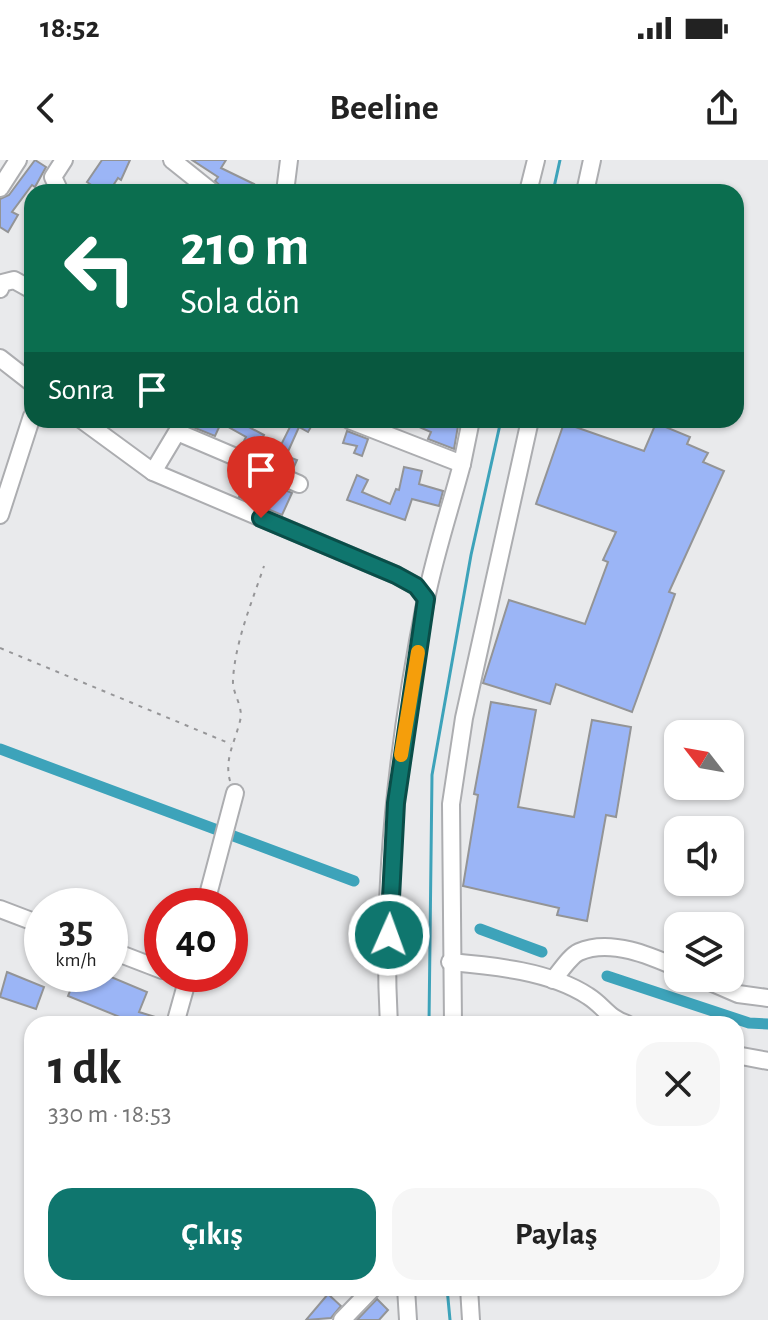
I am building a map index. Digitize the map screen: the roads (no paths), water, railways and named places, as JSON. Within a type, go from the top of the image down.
[{"type":"street","points":[[0,188],[18,160]]},
{"type":"street","points":[[56,184],[53,177],[64,160]]},
{"type":"street","points":[[172,160],[202,184]]},
{"type":"street","points":[[286,184],[289,160]]},
{"type":"street","points":[[530,184],[536,160]]},
{"type":"street","points":[[587,184],[592,160]]},
{"type":"street","points":[[0,289],[2,283],[14,280],[24,286]]},
{"type":"street","points":[[0,358],[24,377]]},
{"type":"street","points":[[0,515],[28,428]]},
{"type":"street","points":[[93,428],[153,472],[396,575],[416,586],[426,599]]},
{"type":"street","points":[[153,472],[180,428]]},
{"type":"street","points":[[185,428],[299,484]]},
{"type":"street","points":[[370,428],[462,464]]},
{"type":"street","points":[[389,1016],[394,824],[426,599],[469,428]]},
{"type":"street","points":[[453,1016],[451,804],[464,718],[528,428]]},
{"type":"street","points":[[209,888],[234,798]]},
{"type":"street","points":[[0,909],[24,918]]},
{"type":"street","points":[[553,980],[578,952],[598,948],[643,952],[664,962]]},
{"type":"street","points":[[450,962],[553,980],[590,996],[608,1016]]},
{"type":"street","points":[[176,1016],[181,992]]},
{"type":"street","points":[[733,992],[768,998]]},
{"type":"street","points":[[744,1056],[768,1061]]},
{"type":"street","points":[[342,1320],[365,1296]]},
{"type":"street","points":[[406,1296],[408,1320]]},
{"type":"street","points":[[470,1296],[471,1320]]},
{"type":"waterway","points":[[555,184],[560,160]]},
{"type":"waterway","points":[[429,1016],[432,775],[471,555],[499,428]]},
{"type":"waterway","points":[[0,749],[354,881]]},
{"type":"waterway","points":[[480,929],[542,952]]},
{"type":"waterway","points":[[607,976],[728,1016]]},
{"type":"waterway","points":[[744,1021],[768,1024]]},
{"type":"waterway","points":[[448,1296],[450,1320]]}]
